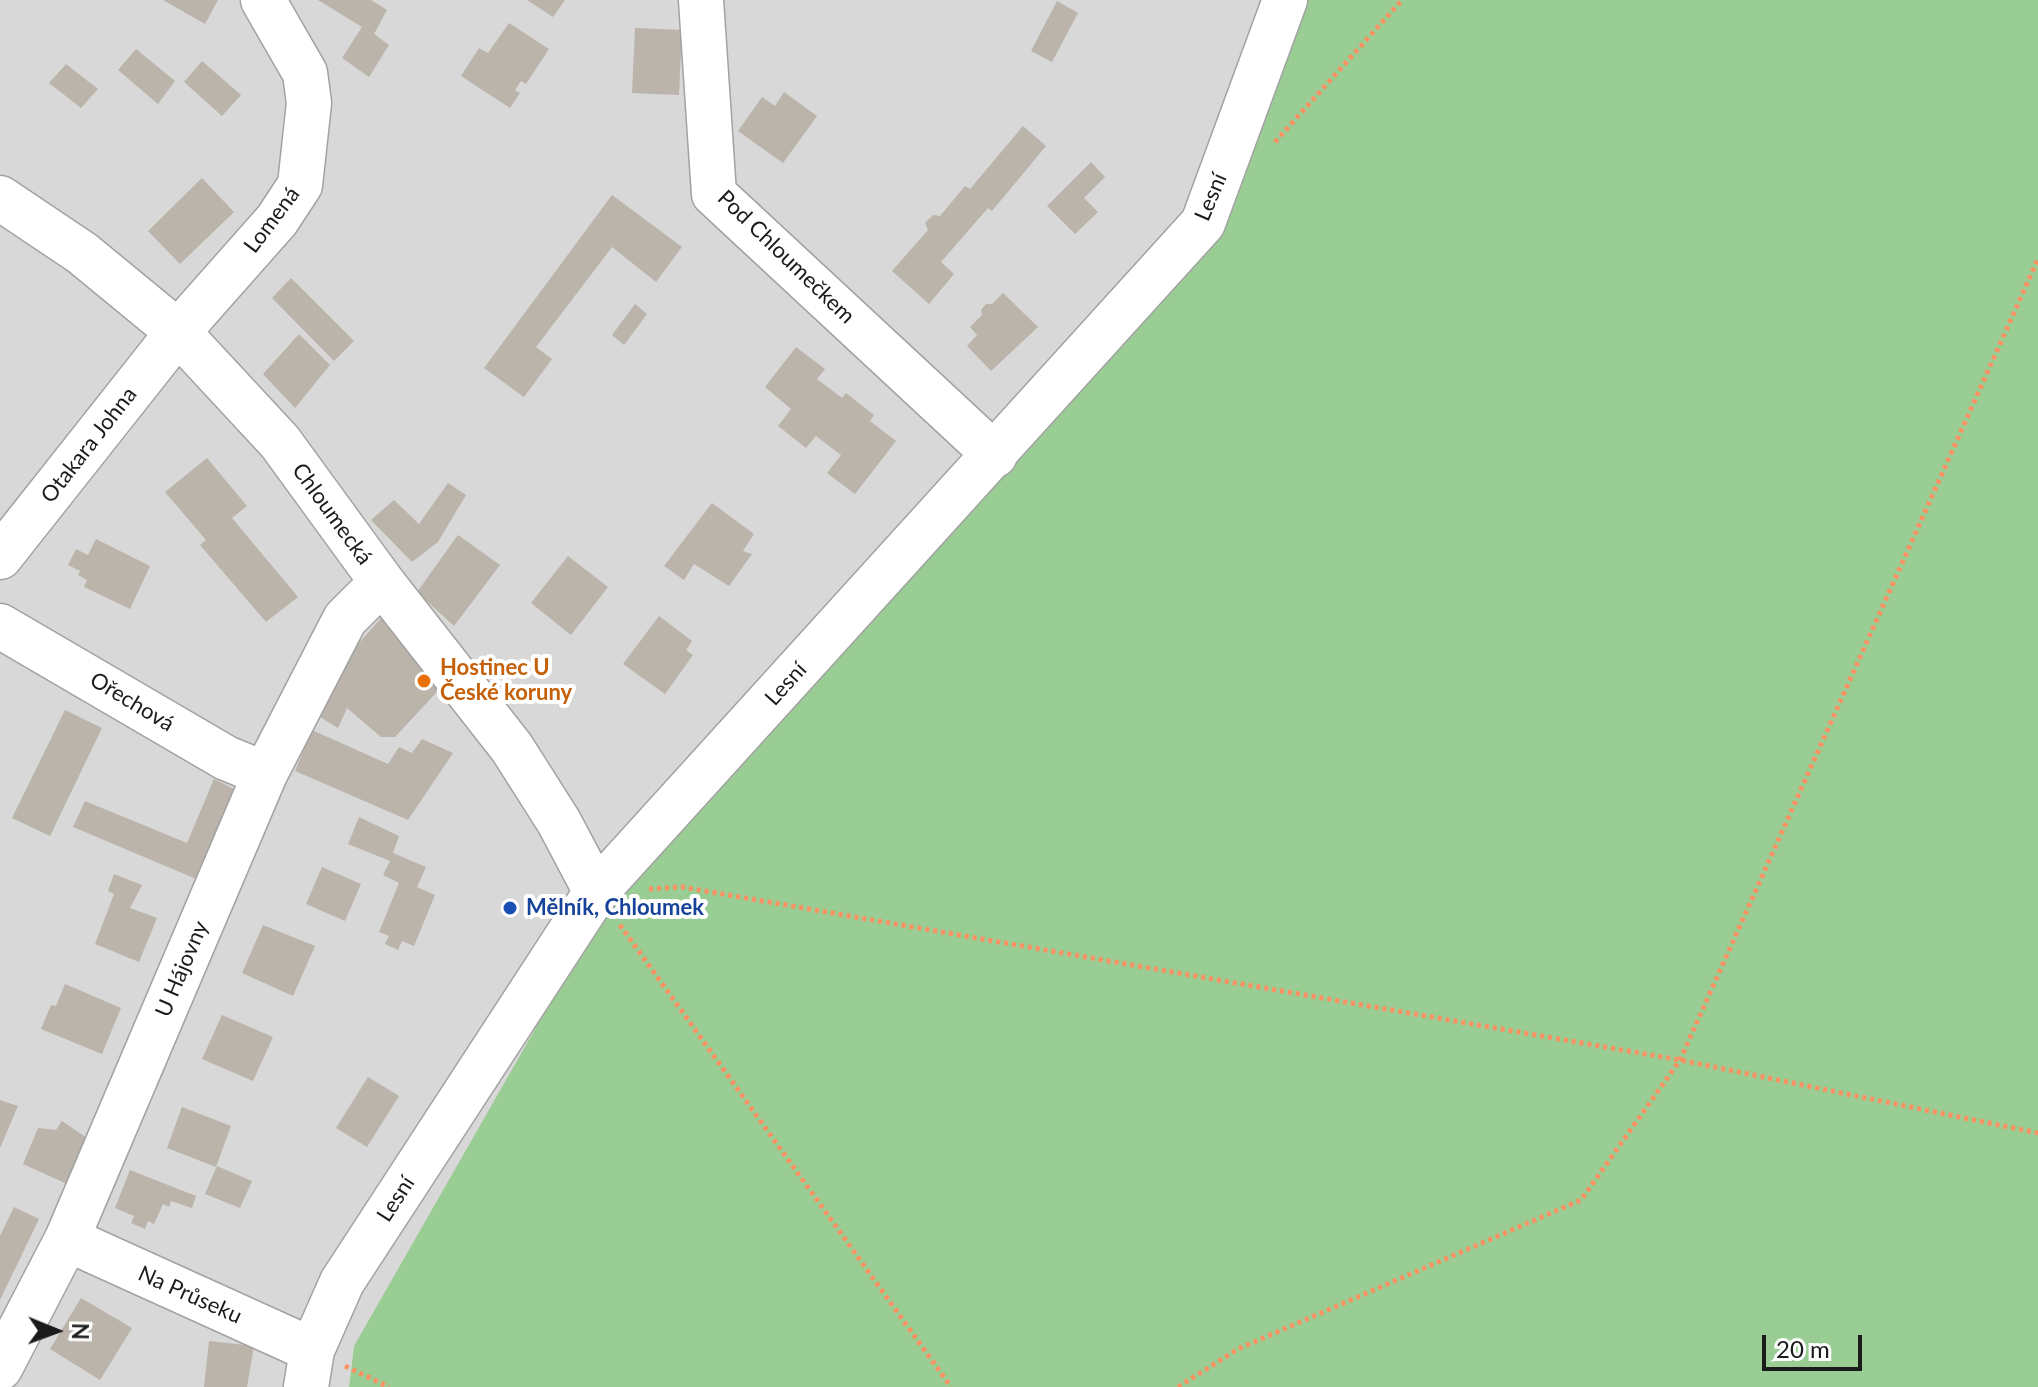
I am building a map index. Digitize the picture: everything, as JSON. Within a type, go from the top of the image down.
[{"type":"street","name":"Lomená","points":[[178,332],[277,220],[300,185],[309,103],[305,73],[263,0]]},
{"type":"street","name":"Pod Chloumečkem","points":[[701,0],[714,194],[995,455]]},
{"type":"street","name":"Lesní","points":[[309,1368],[342,1282],[596,892],[1203,223],[1285,0]]},
{"type":"street","name":"Chloumecká","points":[[0,198],[82,253],[178,332],[280,442],[382,582],[512,748],[559,822],[596,892]]},
{"type":"street","name":"Otakara Johna","points":[[0,557],[178,332]]},
{"type":"street","name":"U Hájovny","points":[[0,1368],[67,1239],[265,774],[345,619],[382,582]]},
{"type":"street","name":"Ořechová","points":[[0,626],[226,758],[265,774]]},
{"type":"street","name":"Na Průseku","points":[[67,1239],[309,1368]]},
{"type":"path","points":[[1266,152],[1402,0]]},
{"type":"path","points":[[1178,1387],[1238,1349],[1581,1200],[1680,1060],[2038,259]]},
{"type":"path","points":[[596,892],[682,887],[1680,1060],[2038,1133]]},
{"type":"path","points":[[596,892],[951,1387]]},
{"type":"shaded area","points":[[0,0],[1296,0],[1216,222],[354,1346],[349,1387],[0,1387]]},
{"type":"green space","points":[[1296,0],[2038,0],[2038,1387],[349,1387],[354,1346],[630,863],[1216,222]]},
{"type":"building","points":[[163,0],[218,0],[205,24]]},
{"type":"building","points":[[318,0],[371,0],[387,10],[374,34],[389,45],[369,77],[342,58],[362,27]]},
{"type":"building","points":[[527,0],[565,0],[553,17]]},
{"type":"building","points":[[1057,1],[1078,13],[1052,62],[1031,51]]},
{"type":"building","points":[[509,23],[549,49],[526,84],[521,81],[515,90],[520,93],[510,108],[461,76],[479,48],[488,53]]},
{"type":"building","points":[[635,28],[682,30],[679,95],[632,93]]},
{"type":"building","points":[[136,49],[175,81],[158,104],[118,70]]},
{"type":"building","points":[[202,61],[241,95],[222,116],[184,82]]},
{"type":"building","points":[[66,64],[98,89],[81,108],[49,83]]},
{"type":"building","points":[[784,92],[817,116],[783,163],[738,131],[762,97],[775,106]]},
{"type":"building","points":[[1023,126],[1046,146],[992,211],[988,208],[941,262],[954,274],[929,304],[892,271],[928,230],[925,223],[933,215],[940,216],[965,186],[970,189]]},
{"type":"building","points":[[1091,162],[1105,177],[1084,198],[1098,212],[1075,234],[1047,206]]},
{"type":"building","points":[[202,178],[234,212],[180,264],[148,231]]},
{"type":"building","points":[[612,195],[682,247],[656,282],[612,247],[536,347],[552,359],[524,397],[484,368]]},
{"type":"building","points":[[291,278],[354,341],[334,361],[272,298]]},
{"type":"building","points":[[1003,293],[1038,327],[991,371],[967,346],[977,335],[970,327],[982,315],[981,310]]},
{"type":"building","points":[[635,304],[647,314],[624,345],[612,335]]},
{"type":"building","points":[[299,334],[330,365],[295,408],[263,374]]},
{"type":"building","points":[[796,347],[825,369],[817,379],[842,398],[846,393],[874,415],[870,421],[896,441],[855,494],[827,473],[841,455],[816,436],[806,448],[778,426],[791,409],[765,387]]},
{"type":"building","points":[[207,458],[247,506],[232,518],[298,597],[266,622],[200,545],[206,540],[165,492]]},
{"type":"building","points":[[448,483],[466,495],[438,542],[412,562],[371,520],[394,500],[419,524]]},
{"type":"building","points":[[712,503],[754,534],[743,551],[752,554],[729,586],[694,564],[684,580],[664,566]]},
{"type":"building","points":[[458,535],[500,565],[454,626],[417,592]]},
{"type":"building","points":[[96,539],[150,566],[130,609],[84,587],[87,580],[78,575],[80,571],[68,565],[76,549],[88,555]]},
{"type":"building","points":[[568,556],[608,587],[571,635],[531,603]]},
{"type":"building","points":[[659,616],[692,641],[686,650],[693,655],[665,694],[623,664]]},
{"type":"building","points":[[382,617],[449,679],[395,737],[381,737],[347,708],[338,728],[315,714],[343,661]]},
{"type":"building","points":[[65,710],[102,728],[50,836],[12,818]]},
{"type":"building","points":[[312,730],[388,764],[399,747],[412,753],[422,739],[453,753],[408,820],[295,771]]},
{"type":"building","points":[[214,779],[238,791],[201,881],[73,827],[85,801],[187,843]]},
{"type":"building","points":[[359,817],[399,836],[393,853],[426,867],[417,887],[435,895],[414,946],[402,941],[398,950],[385,944],[389,936],[379,932],[399,883],[383,875],[390,861],[348,844]]},
{"type":"building","points":[[322,867],[361,884],[345,921],[306,904]]},
{"type":"building","points":[[114,874],[142,885],[130,908],[157,918],[139,962],[95,944],[114,894],[108,891]]},
{"type":"building","points":[[263,925],[315,946],[293,996],[242,973]]},
{"type":"building","points":[[65,984],[121,1008],[102,1054],[41,1029],[51,1005],[56,1006]]},
{"type":"building","points":[[222,1015],[273,1037],[253,1081],[202,1059]]},
{"type":"building","points":[[368,1077],[399,1096],[367,1147],[336,1128]]},
{"type":"building","points":[[0,1100],[18,1106],[0,1148]]},
{"type":"building","points":[[182,1107],[231,1126],[216,1167],[167,1148]]},
{"type":"building","points":[[62,1121],[87,1138],[67,1184],[23,1164],[38,1128],[56,1130]]},
{"type":"building","points":[[217,1166],[252,1181],[240,1208],[205,1194]]},
{"type":"building","points":[[130,1170],[196,1196],[192,1208],[171,1201],[169,1207],[163,1204],[154,1224],[148,1221],[145,1229],[131,1223],[134,1216],[115,1208]]},
{"type":"building","points":[[14,1207],[39,1219],[0,1300],[0,1236]]},
{"type":"building","points":[[81,1298],[132,1328],[100,1380],[50,1349]]},
{"type":"building","points":[[209,1341],[254,1346],[247,1387],[204,1387]]},
{"type":"place","name":"Hostinec U České koruny","points":[[424,681]]},
{"type":"place","name":"Mělník, Chloumek","points":[[510,908]]}]
